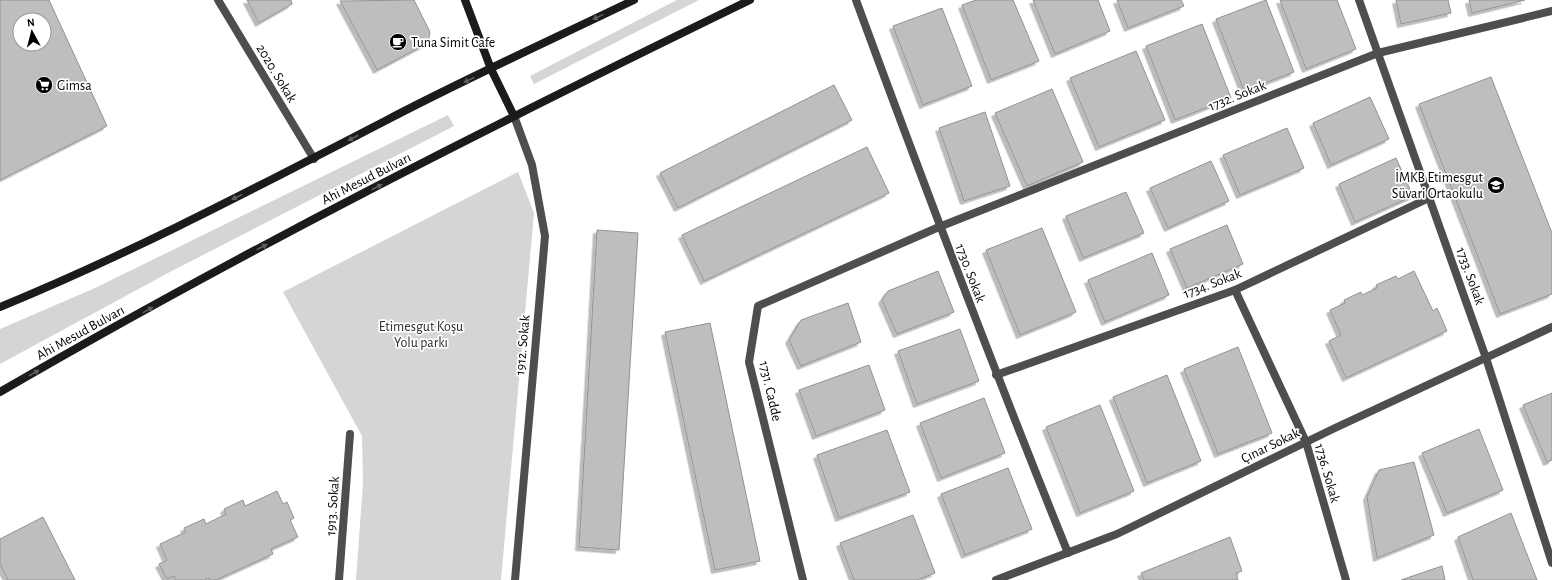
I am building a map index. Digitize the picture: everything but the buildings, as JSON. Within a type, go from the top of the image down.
[{"type":"main road","points":[[465,0],[492,69],[514,116]]},
{"type":"main road","points":[[0,307],[37,292],[203,214],[314,159],[387,120],[634,0]]},
{"type":"main road","name":"Ahi Mesud Bulvarı","points":[[0,392],[244,257],[514,116],[750,0]]},
{"type":"street","name":"2020. Sokak","points":[[218,0],[314,159]]},
{"type":"street","name":"1730. Sokak","points":[[856,0],[939,227],[996,375],[1068,553]]},
{"type":"street","name":"1733. Sokak","points":[[1359,0],[1486,358],[1552,562]]},
{"type":"street","name":"1732. Sokak","points":[[939,227],[1378,53],[1552,11]]},
{"type":"street","name":"1912. Sokak","points":[[514,116],[532,165],[545,236],[515,580]]},
{"type":"street","name":"1734. Sokak","points":[[996,375],[1235,290],[1429,198]]},
{"type":"street","name":"1731. Cadde","points":[[803,580],[749,362],[758,306],[939,227]]},
{"type":"street","name":"1736. Sokak","points":[[1235,290],[1306,442],[1346,580]]},
{"type":"street","name":"Çınar Sokak","points":[[996,580],[1117,534],[1306,442],[1552,327]]},
{"type":"street","name":"1913. Sokak","points":[[339,580],[350,434]]},
{"type":"green space","points":[[677,0],[699,0],[534,84],[530,76]]},
{"type":"green space","points":[[448,115],[454,126],[168,273],[0,364],[0,329],[95,288]]},
{"type":"green space","name":"Etimesgut Koşu Yolu parkı","points":[[518,172],[534,213],[501,580],[356,580],[363,483],[362,436],[283,292]]},
{"type":"place","name":"Tuna Simit Cafe","points":[[398,42]]},
{"type":"place","name":"Gimsa","points":[[44,85]]},
{"type":"place","name":"İMKB Etimesgut Süvari Ortaokulu","points":[[1496,185]]}]
